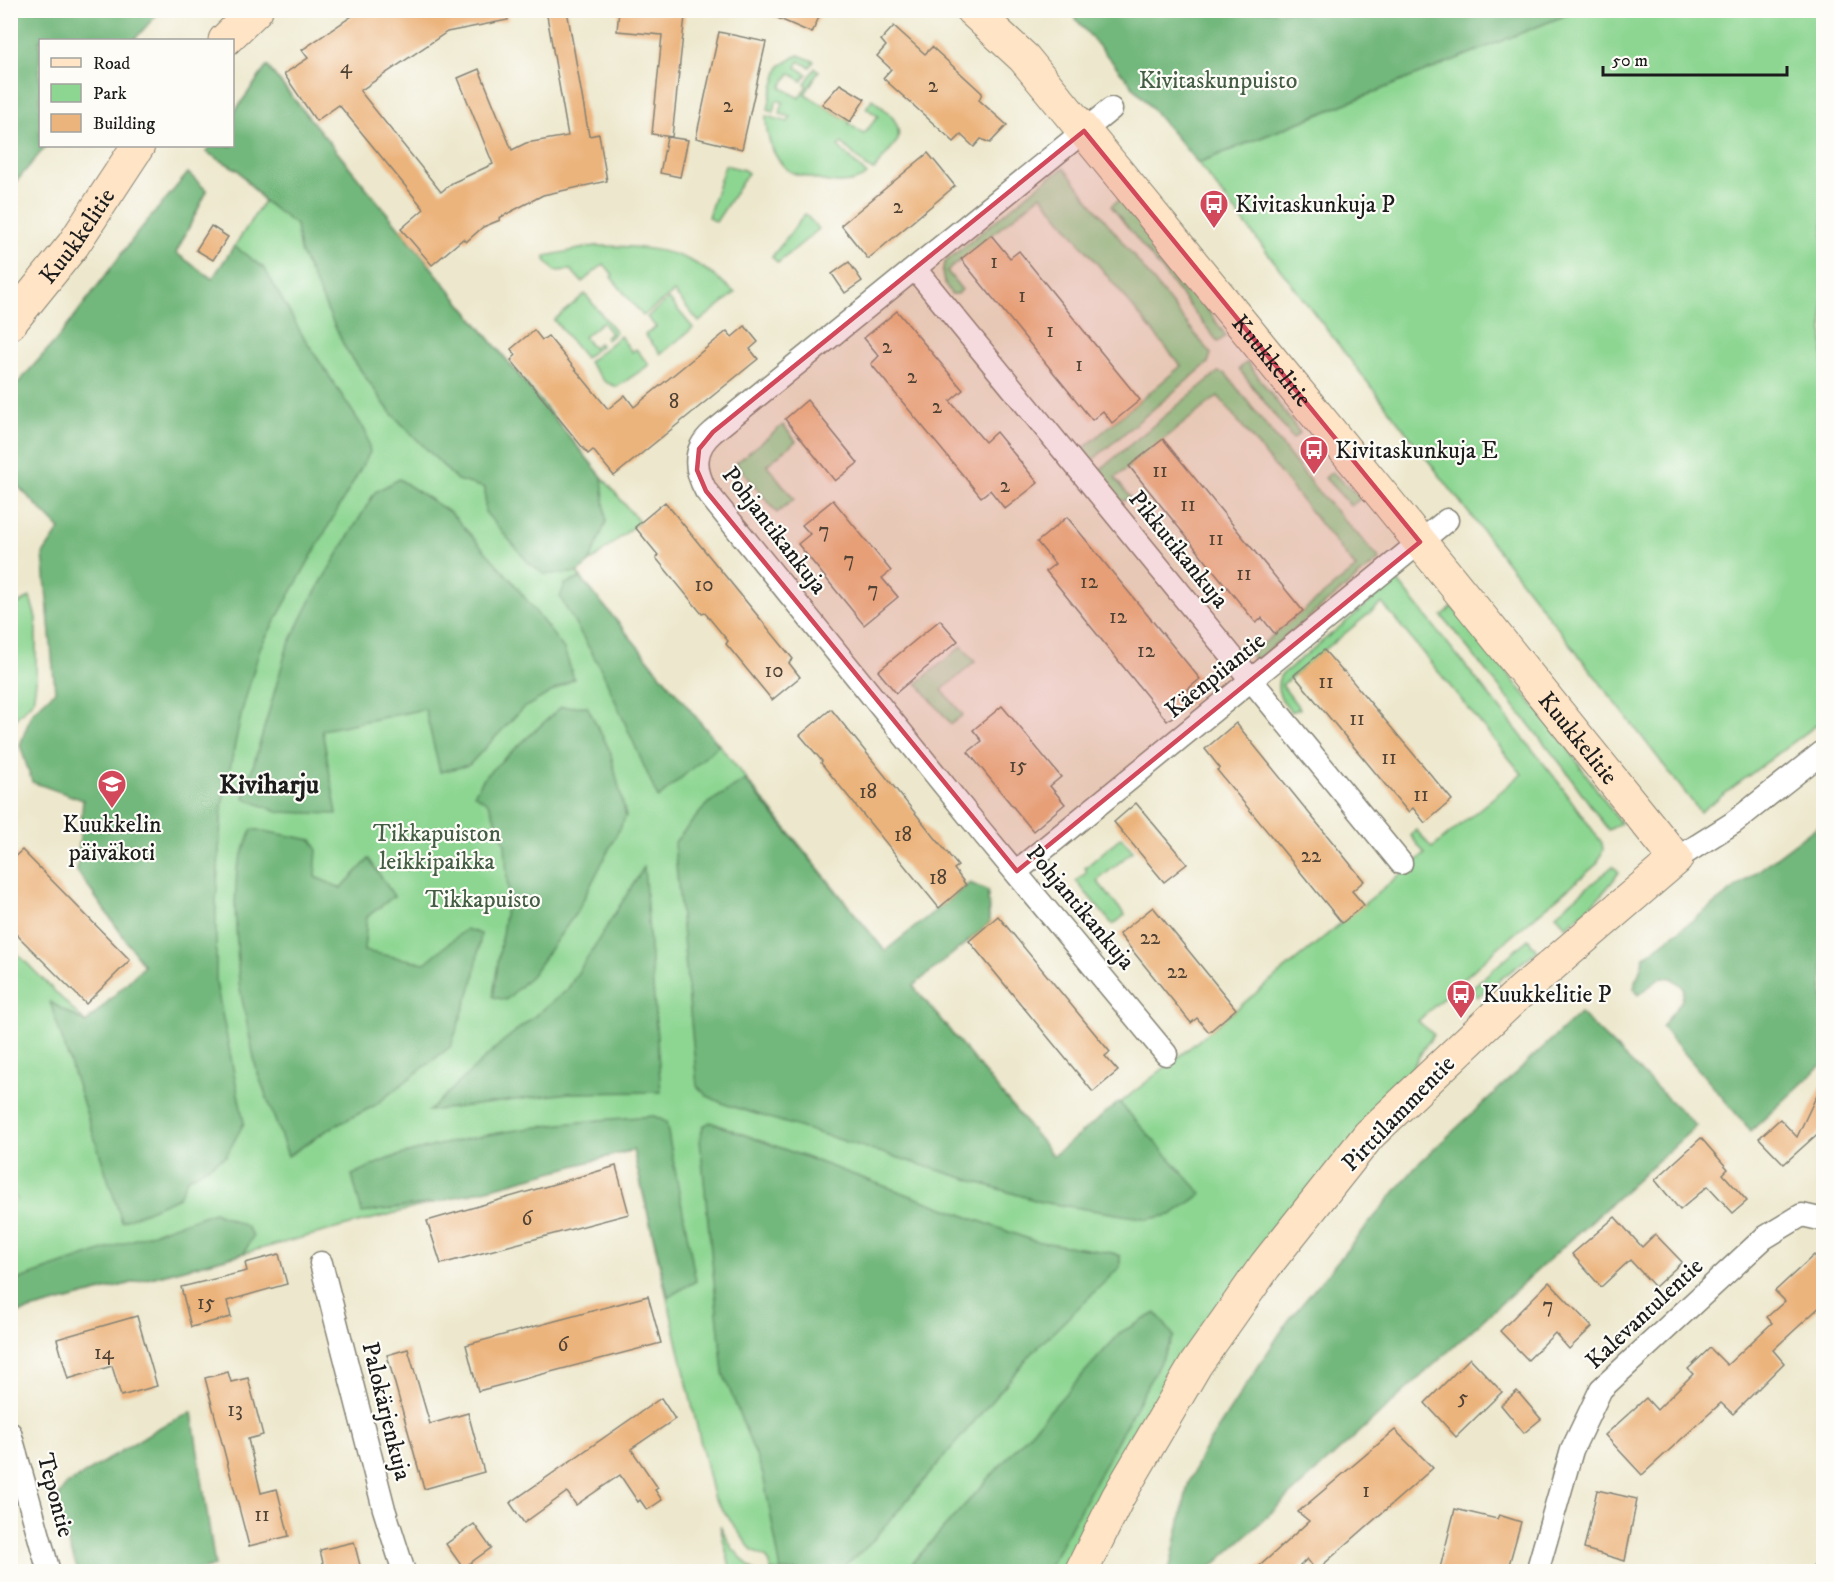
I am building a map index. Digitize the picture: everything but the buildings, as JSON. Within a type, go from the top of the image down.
[{"type":"street","points":[[226,39],[256,10]]},
{"type":"street","name":"Kuukkelitie","points":[[972,10],[1024,58],[1676,859]]},
{"type":"street","name":"Pohjantikankuja","points":[[1111,109],[705,440],[699,449],[697,470],[706,491],[982,832],[1017,871],[1166,1054]]},
{"type":"street","name":"Kuukkelitie","points":[[10,323],[73,244],[137,147]]},
{"type":"street","name":"Pikkutikankuja","points":[[915,269],[1401,863]]},
{"type":"street","name":"Käenpiiantie","points":[[1017,871],[1447,520]]},
{"type":"street","name":"Pirttilammentie","points":[[1081,1572],[1118,1497],[1196,1364],[1265,1266],[1369,1136],[1517,995],[1676,859],[1733,823],[1824,751]]},
{"type":"street","name":"Kalevantulentie","points":[[1537,1572],[1572,1450],[1601,1389],[1764,1238],[1802,1215],[1824,1221]]},
{"type":"street","name":"Palokärjenkuja","points":[[321,1263],[384,1509],[404,1572]]},
{"type":"street","name":"Tepontie","points":[[10,1433],[49,1572]]},
{"type":"highlighted area","points":[[1084,131],[1420,542],[1017,871],[706,491],[697,470],[699,449],[713,432]]},
{"type":"green space","points":[[11,10],[160,11],[135,39],[39,39],[39,147],[45,147],[11,188]]},
{"type":"green space","name":"Kivitaskunpuisto","points":[[1069,11],[1576,11],[1198,163]]},
{"type":"green space","points":[[1576,11],[1823,11],[1823,720],[1700,812],[1198,163]]},
{"type":"green space","points":[[798,55],[814,61],[810,67],[799,61],[796,67],[807,74],[802,81],[790,73],[781,87],[799,98],[815,68],[819,71],[805,94],[850,122],[849,124],[864,134],[878,116],[866,108],[872,99],[895,121],[899,133],[898,140],[874,170],[868,168],[842,143],[838,146],[867,175],[860,179],[837,183],[796,174],[782,165],[774,152],[767,131],[766,116],[788,122],[791,117],[780,114],[783,102],[777,100],[773,112],[768,110],[771,94],[780,66]]},
{"type":"green space","name":"Tikkapuisto","points":[[267,66],[639,522],[577,573],[885,951],[970,883],[988,891],[989,924],[913,986],[1053,1156],[1188,1049],[1425,854],[1411,836],[1416,830],[1432,848],[1522,774],[1382,603],[1282,685],[1300,709],[1291,712],[1282,700],[1278,691],[1280,676],[1397,580],[1556,779],[1602,843],[1603,850],[1597,864],[1494,951],[1418,1021],[1434,1035],[1066,1571],[771,1571],[767,1558],[752,1551],[713,1496],[633,1150],[11,1315],[11,1205],[17,1199],[10,1192],[10,946],[86,1023],[196,916],[230,701],[11,479],[11,391],[59,337],[139,231],[188,173],[207,191],[176,253],[213,279],[264,201],[238,170],[206,152],[209,147],[234,147],[234,113]]},
{"type":"green space","points":[[267,66],[602,477],[606,522],[589,563],[577,573],[544,574],[529,563],[485,512],[485,488],[457,480],[390,412],[345,348],[300,251],[296,225],[264,201],[238,170],[206,152],[209,147],[234,147],[234,113]]},
{"type":"green space","points":[[725,165],[748,173],[716,222],[708,217]]},
{"type":"green space","points":[[1064,168],[1211,354],[1208,363],[1089,463],[1079,452],[1181,366],[1041,195],[947,271],[962,290],[957,294],[951,294],[942,274],[945,262],[1044,181]]},
{"type":"green space","points":[[188,173],[207,191],[176,253],[212,279],[234,246],[264,268],[303,336],[366,432],[370,452],[260,648],[242,711],[222,806],[216,902],[216,983],[244,1123],[226,1156],[187,1179],[179,1197],[122,1222],[50,1002],[86,1023],[144,966],[77,871],[83,800],[32,782],[20,745],[32,713],[55,691],[43,554],[60,529],[11,479],[11,391],[59,337],[139,231]]},
{"type":"green space","points":[[1121,198],[1180,271],[1226,336],[1218,342],[1111,206]]},
{"type":"green space","points":[[805,214],[819,229],[778,263],[772,257]]},
{"type":"green space","points":[[595,246],[645,248],[671,253],[709,272],[735,293],[699,322],[674,292],[643,316],[611,277],[613,275],[604,264],[582,282],[571,270],[555,271],[545,260],[545,256]]},
{"type":"green space","points":[[585,294],[616,332],[607,340],[605,338],[611,333],[602,322],[584,337],[593,348],[599,343],[601,345],[585,358],[554,320]]},
{"type":"green space","points":[[669,299],[693,328],[661,354],[645,335],[656,327],[647,317]]},
{"type":"green space","points":[[620,336],[632,352],[636,349],[649,365],[617,387],[605,382],[588,362]]},
{"type":"green space","points":[[1247,362],[1300,433],[1293,439],[1239,369]]},
{"type":"green space","points":[[1218,372],[1226,374],[1315,488],[1380,559],[1259,658],[1251,658],[1254,651],[1356,568],[1218,396],[1115,478],[1130,497],[1124,501],[1119,500],[1096,473]]},
{"type":"green space","points":[[783,425],[796,441],[767,465],[794,499],[777,513],[736,463]]},
{"type":"green space","points":[[1332,472],[1361,498],[1351,506],[1325,478]]},
{"type":"green space","points":[[399,479],[451,513],[513,582],[564,649],[574,679],[522,709],[469,765],[440,772],[425,709],[322,730],[337,814],[278,812],[244,798],[287,648],[314,594],[375,492]]},
{"type":"green space","points":[[581,578],[719,745],[658,798],[602,671],[560,597],[565,584]]},
{"type":"green space","points":[[30,597],[36,618],[36,682],[33,701],[17,717],[11,727],[11,608]]},
{"type":"green space","points":[[1453,606],[1564,743],[1621,824],[1608,830],[1564,768],[1442,616]]},
{"type":"green space","points":[[962,646],[975,662],[942,690],[963,715],[951,724],[917,683]]},
{"type":"green space","points":[[587,706],[610,751],[626,816],[578,910],[532,975],[506,1000],[493,997],[508,893],[505,844],[489,804],[474,794],[486,775],[561,707]]},
{"type":"green space","points":[[745,780],[885,951],[970,883],[988,891],[989,924],[913,986],[1053,1156],[1119,1102],[1202,1194],[1171,1215],[1148,1219],[1041,1202],[724,1104],[707,1096],[697,1086],[674,843],[708,803]]},
{"type":"green space","points":[[1823,822],[1823,1064],[1751,1131],[1662,1027],[1682,1000],[1684,988],[1672,978],[1662,977],[1638,995],[1634,988],[1644,957]]},
{"type":"green space","points":[[252,829],[312,840],[317,849],[315,877],[341,888],[369,859],[394,896],[367,917],[364,951],[425,963],[466,929],[481,934],[474,979],[451,1046],[374,1106],[329,1129],[288,1156],[256,1068],[239,984],[235,906],[237,868]]},
{"type":"green space","points":[[1121,837],[1133,851],[1097,881],[1125,915],[1113,925],[1076,881],[1087,872],[1085,868]]},
{"type":"green space","points":[[1613,866],[1619,872],[1607,888],[1566,927],[1556,914]]},
{"type":"green space","points":[[644,867],[661,1092],[569,1093],[429,1111],[501,1043],[567,990]]},
{"type":"green space","points":[[1528,939],[1537,951],[1477,997],[1472,991],[1475,985]]},
{"type":"green space","points":[[1580,1013],[1696,1126],[1207,1571],[1169,1571],[1188,1485],[1202,1453],[1288,1321],[1419,1163]]},
{"type":"green space","points":[[654,1116],[666,1122],[696,1281],[668,1297],[633,1150],[439,1202],[362,1213],[352,1175],[394,1157],[490,1134],[588,1121]]},
{"type":"green space","points":[[710,1122],[1034,1241],[1120,1256],[1120,1267],[1035,1350],[869,1545],[838,1571],[781,1571],[763,1474],[723,1373],[700,1140],[703,1126]]},
{"type":"green space","points":[[214,1212],[246,1226],[253,1236],[244,1253],[11,1315],[11,1282]]},
{"type":"green space","points":[[1156,1313],[1174,1336],[1047,1571],[905,1571],[1121,1332]]},
{"type":"green space","points":[[192,1412],[215,1566],[194,1572],[78,1571],[54,1503],[65,1486],[158,1428]]},
{"type":"green space","points":[[720,1526],[733,1549],[754,1571],[731,1571]]},
{"type":"place","name":"Kivitaskunkuja P","points":[[1214,230]]},
{"type":"place","name":"Kivitaskunkuja E","points":[[1314,476]]},
{"type":"place","name":"Kuukkelin päiväkoti","points":[[112,810]]},
{"type":"place","name":"Kuukkelitie P","points":[[1461,1020]]},
{"type":"district","name":"Kiviharju","points":[[269,784]]},
{"type":"park label","name":"Tikkapuiston leikkipaikka","points":[[437,847]]}]
